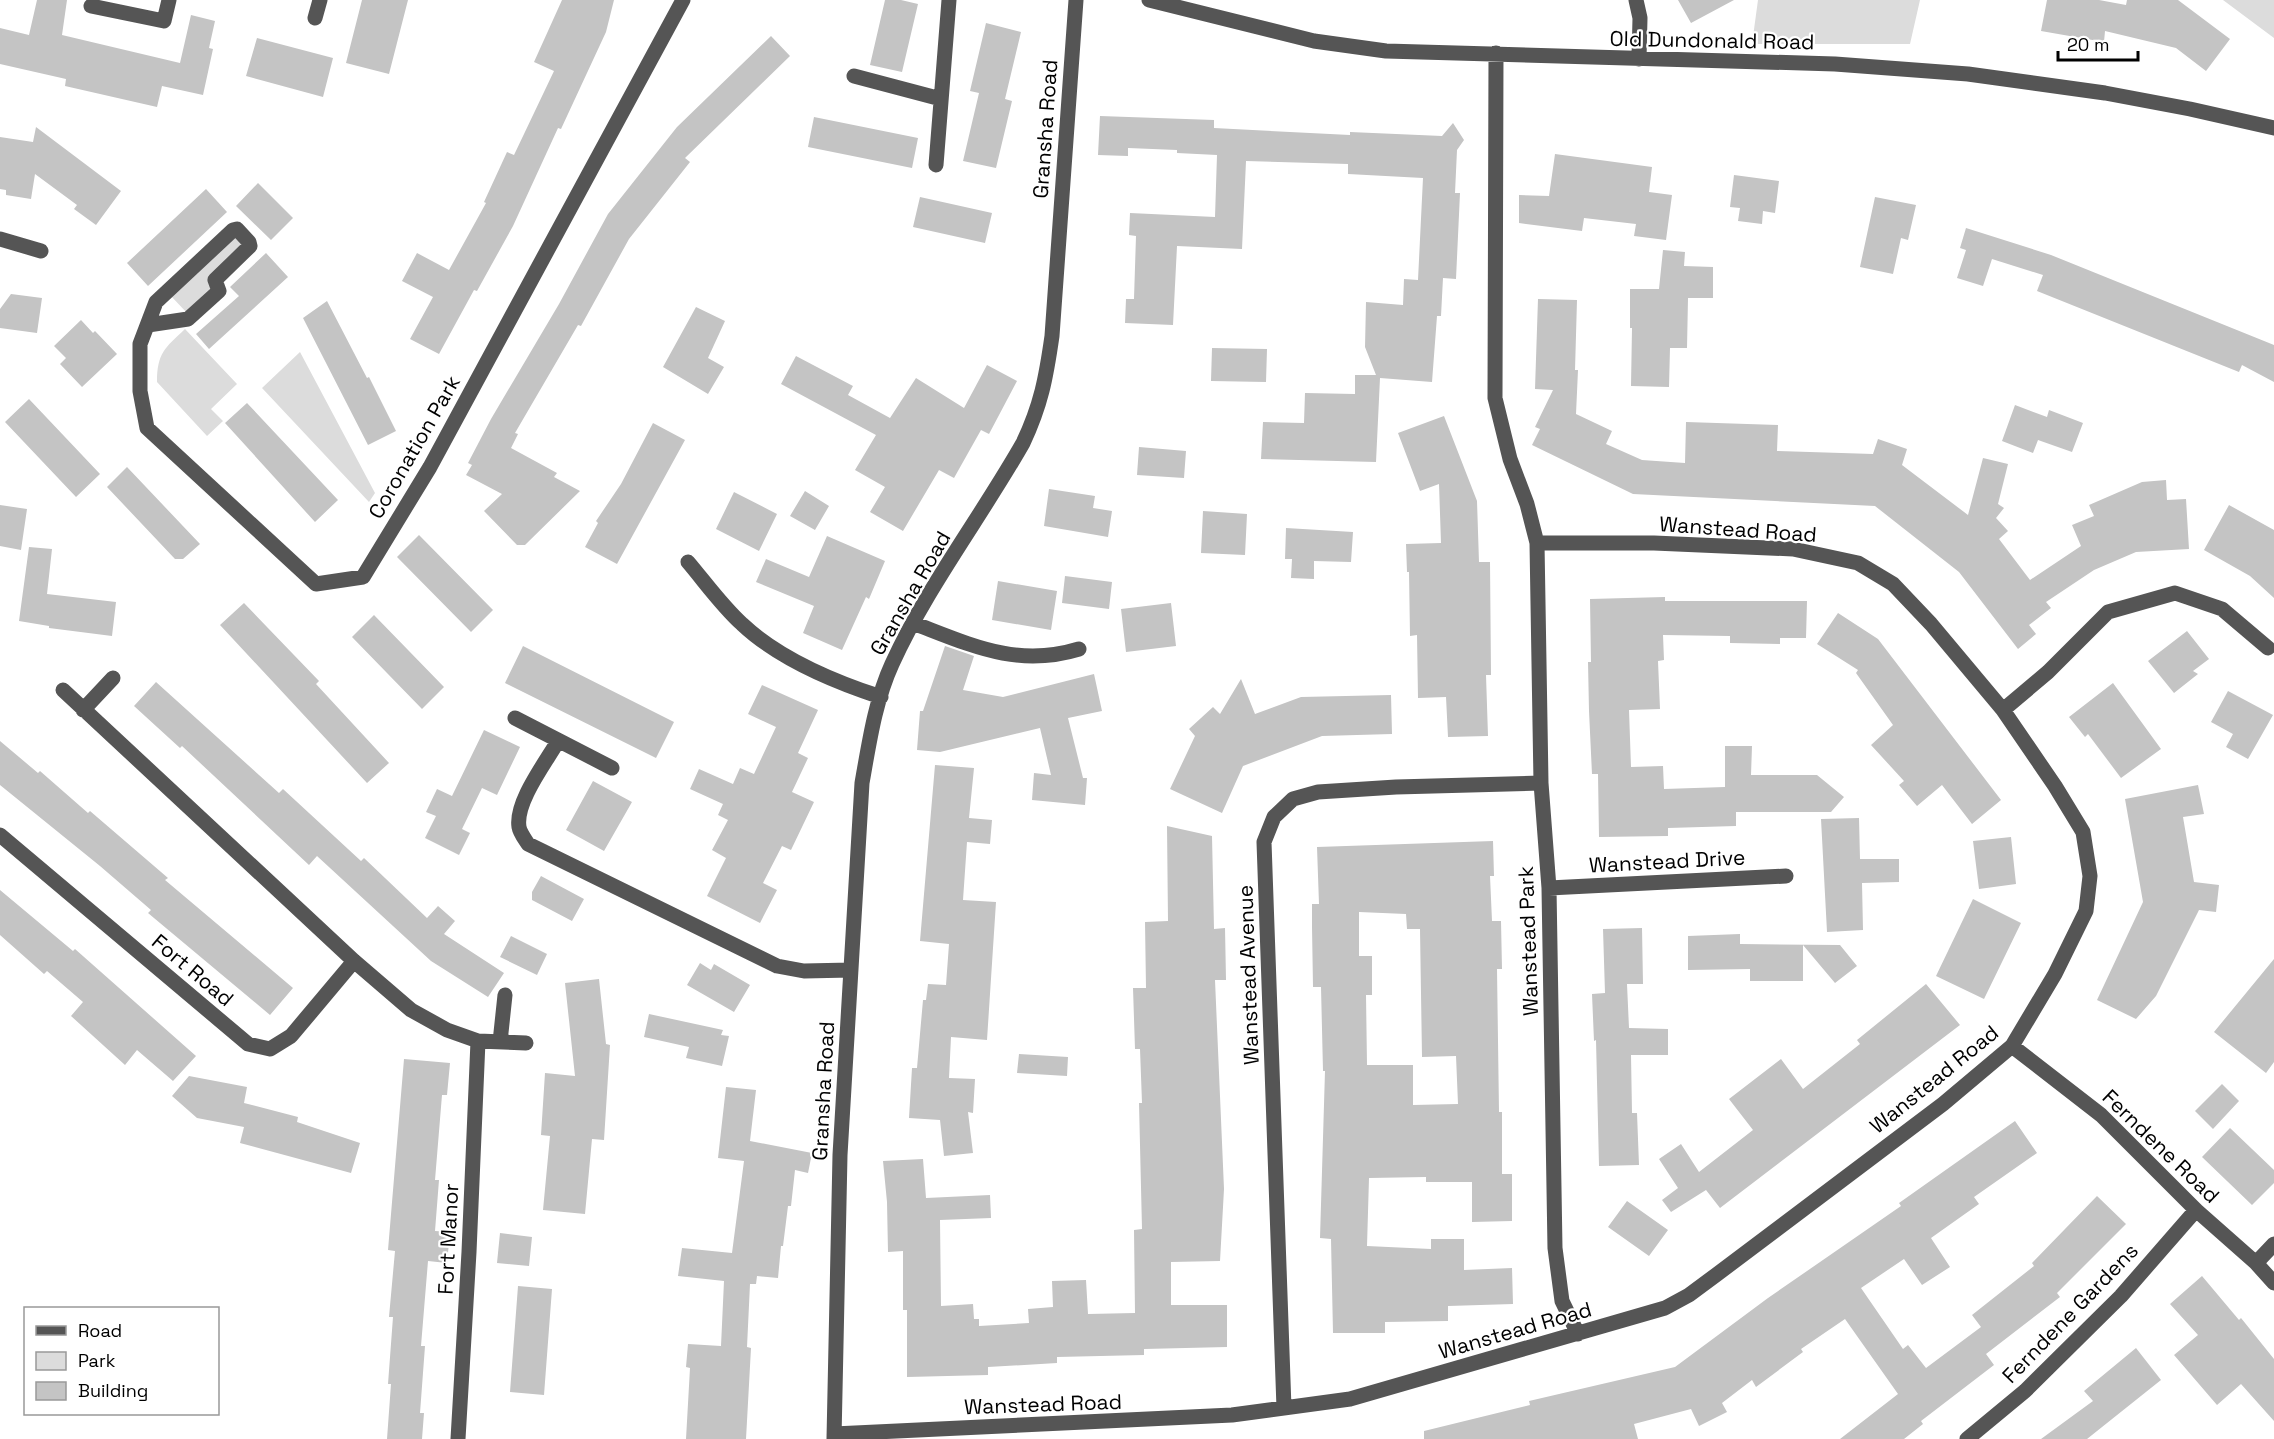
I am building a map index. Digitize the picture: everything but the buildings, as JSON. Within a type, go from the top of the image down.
[{"type":"street","points":[[91,6],[164,21],[169,0]]},
{"type":"street","points":[[315,18],[320,0]]},
{"type":"street","name":"Coronation Park","points":[[148,325],[188,319],[219,291],[215,280],[250,246],[237,229],[233,230],[156,302],[140,344],[140,391],[147,428],[316,584],[363,576],[430,467],[682,0]]},
{"type":"street","points":[[936,165],[949,0]]},
{"type":"street","name":"Gransha Road","points":[[834,1436],[839,1191],[862,783],[881,697],[891,665],[913,623],[1023,443],[1034,420],[1045,384],[1052,336],[1076,0]]},
{"type":"street","name":"Old Dundonald Road","points":[[1149,0],[1314,41],[1386,51],[1835,64],[1968,74],[2105,93],[2274,128]]},
{"type":"street","points":[[1636,0],[1640,18],[1639,59]]},
{"type":"street","points":[[1496,53],[1495,398],[1510,459],[1527,504],[1537,543]]},
{"type":"street","points":[[854,75],[941,99]]},
{"type":"street","points":[[0,239],[41,251]]},
{"type":"street","name":"Wanstead Road","points":[[834,1436],[1090,1431],[1350,1399],[1665,1308],[1689,1295],[1943,1104],[2012,1046],[2055,974],[2086,911],[2090,876],[2083,832],[2003,710],[1931,624],[1893,584],[1858,563],[1793,549],[1654,543],[1537,543]]},
{"type":"street","name":"Wanstead Park","points":[[1537,543],[1541,783],[1549,888],[1555,1248],[1562,1301],[1578,1334]]},
{"type":"street","points":[[688,562],[742,624],[775,650],[820,672],[881,697]]},
{"type":"street","points":[[2003,710],[2048,672],[2108,612],[2175,592],[2222,609],[2268,648]]},
{"type":"street","points":[[913,623],[975,647],[1023,657],[1057,656],[1079,649]]},
{"type":"street","points":[[83,710],[113,678]]},
{"type":"street","points":[[63,690],[354,961],[411,1010],[447,1030],[478,1041],[526,1043]]},
{"type":"street","points":[[515,718],[612,768]]},
{"type":"street","points":[[558,741],[520,810],[519,829],[528,844],[777,966],[804,971],[851,970]]},
{"type":"street","name":"Wanstead Avenue","points":[[1284,1408],[1264,842],[1274,817],[1293,800],[1318,792],[1396,787],[1541,783]]},
{"type":"street","name":"Fort Road","points":[[0,835],[248,1044],[270,1049],[291,1036],[354,961]]},
{"type":"street","name":"Wanstead Drive","points":[[1549,888],[1786,876]]},
{"type":"street","points":[[500,1042],[505,995]]},
{"type":"street","name":"Fort Manor","points":[[458,1439],[478,1041]]},
{"type":"street","name":"Ferndene Road","points":[[2012,1046],[2101,1115],[2196,1210],[2256,1263],[2274,1283]]},
{"type":"street","name":"Ferndene Gardens","points":[[1967,1439],[2025,1391],[2121,1296],[2196,1210]]},
{"type":"street","points":[[2256,1263],[2274,1244]]},
{"type":"green space","points":[[1758,0],[1920,0],[1910,44],[1752,44]]},
{"type":"green space","points":[[2223,0],[2274,0],[2274,38]]},
{"type":"green space","points":[[234,232],[246,245],[215,287],[188,314],[170,295]]},
{"type":"green space","points":[[185,329],[237,384],[211,409],[223,421],[207,436],[157,382],[161,357],[172,341]]},
{"type":"green space","points":[[300,352],[375,493],[369,502],[262,388]]}]
